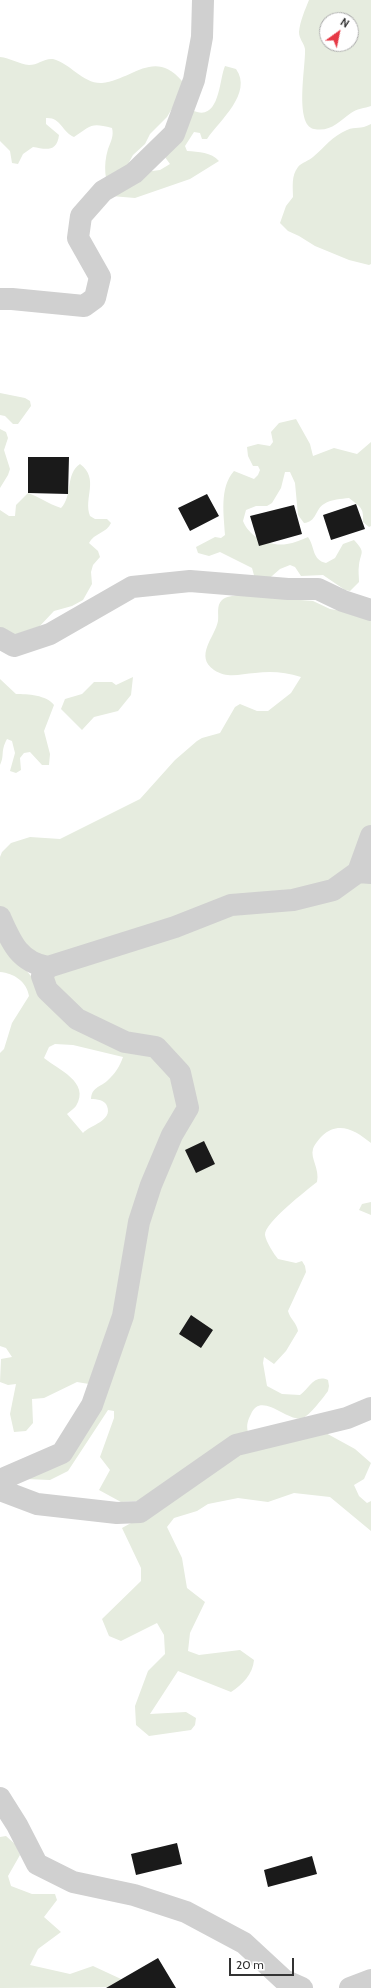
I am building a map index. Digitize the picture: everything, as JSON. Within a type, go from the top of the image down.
[{"type":"street","points":[[0,299],[84,306],[95,298],[100,277],[78,238],[81,216],[103,191],[134,172],[174,134],[194,80],[202,37],[203,0]]},
{"type":"street","points":[[0,638],[14,646],[50,634],[132,587],[190,581],[288,589],[318,589],[371,610]]},
{"type":"street","points":[[0,917],[12,945],[34,964],[48,967],[175,927],[231,905],[293,900],[332,890],[365,872],[371,836]]},
{"type":"street","points":[[0,1480],[62,1453],[92,1406],[123,1316],[139,1222],[151,1185],[172,1135],[188,1108],[180,1073],[156,1047],[125,1042],[77,1019],[47,990],[42,976],[48,967]]},
{"type":"street","points":[[0,1490],[37,1504],[117,1513],[140,1512],[236,1445],[348,1418],[371,1408]]},
{"type":"street","points":[[0,1798],[17,1825],[37,1864],[73,1882],[134,1895],[186,1912],[244,1943],[284,1980],[302,1988]]},
{"type":"street","points":[[350,1988],[371,1980]]},
{"type":"shaded area","points":[[309,0],[371,0],[371,106],[353,112],[330,128],[320,130],[314,129],[308,125],[304,117],[302,94],[305,49],[299,32]]},
{"type":"shaded area","points":[[0,57],[29,65],[53,59],[59,61],[89,80],[102,83],[113,81],[143,68],[152,66],[162,67],[172,71],[182,81],[182,92],[167,117],[150,134],[145,144],[133,155],[122,175],[160,170],[170,164],[159,149],[192,110],[201,113],[208,111],[213,106],[217,98],[225,66],[236,69],[240,78],[240,87],[238,97],[233,106],[207,139],[202,139],[200,133],[194,132],[185,146],[187,151],[209,154],[219,161],[190,179],[135,198],[111,196],[107,184],[105,167],[106,155],[113,131],[112,128],[95,125],[74,137],[70,135],[58,122],[51,118],[46,118],[46,124],[59,135],[56,145],[46,149],[33,147],[23,154],[18,164],[12,163],[10,151],[0,141]]},
{"type":"shaded area","points":[[371,124],[371,264],[369,265],[349,260],[315,246],[288,231],[280,223],[286,206],[293,197],[293,178],[298,167],[341,133],[350,129],[364,127]]},
{"type":"shaded area","points":[[0,393],[25,398],[30,401],[31,406],[18,424],[13,424],[5,416],[0,415]]},
{"type":"shaded area","points":[[296,419],[310,444],[313,456],[334,448],[357,454],[371,442],[371,526],[369,527],[363,522],[362,510],[349,498],[327,502],[321,506],[314,518],[304,523],[298,515],[295,483],[290,472],[285,472],[281,488],[272,503],[267,506],[256,506],[246,510],[243,521],[250,532],[255,536],[261,540],[274,544],[290,544],[308,537],[318,559],[326,563],[335,558],[343,544],[354,540],[362,552],[359,567],[359,582],[350,591],[345,590],[323,575],[301,576],[295,567],[290,565],[280,569],[264,583],[255,579],[252,568],[220,552],[209,556],[198,553],[196,547],[215,537],[221,538],[225,535],[223,510],[224,493],[229,478],[234,471],[254,479],[258,475],[260,470],[258,466],[253,466],[248,456],[247,447],[258,444],[270,446],[273,442],[271,432],[279,423]]},
{"type":"shaded area","points":[[0,429],[6,432],[8,438],[4,450],[10,469],[0,488]]},
{"type":"shaded area","points":[[80,464],[89,476],[90,489],[88,509],[90,516],[95,519],[107,519],[111,523],[107,529],[94,537],[89,543],[98,551],[100,557],[93,565],[91,572],[92,584],[83,600],[72,606],[54,611],[38,628],[16,639],[0,635],[0,510],[9,516],[15,516],[16,505],[28,493],[61,508],[67,497],[72,473]]},
{"type":"shaded area","points":[[239,595],[313,601],[330,609],[348,612],[371,620],[371,1143],[353,1131],[341,1128],[328,1131],[322,1136],[314,1146],[312,1152],[318,1177],[317,1182],[278,1215],[267,1230],[265,1235],[267,1241],[278,1259],[296,1263],[302,1261],[306,1272],[288,1311],[298,1331],[286,1351],[274,1364],[264,1357],[263,1363],[267,1386],[282,1394],[300,1395],[312,1383],[319,1379],[328,1380],[329,1386],[328,1391],[306,1417],[297,1418],[268,1406],[261,1405],[255,1407],[248,1420],[247,1427],[248,1432],[324,1432],[355,1449],[371,1463],[364,1479],[354,1485],[359,1496],[367,1503],[371,1501],[371,1531],[330,1497],[294,1493],[268,1502],[238,1498],[208,1504],[197,1511],[174,1518],[167,1527],[182,1558],[187,1588],[205,1602],[190,1633],[188,1651],[199,1655],[240,1650],[254,1660],[252,1670],[246,1679],[231,1692],[178,1671],[150,1714],[186,1712],[196,1718],[195,1725],[191,1730],[149,1736],[136,1725],[135,1706],[148,1671],[165,1654],[164,1635],[157,1623],[121,1641],[109,1636],[102,1619],[141,1581],[141,1568],[122,1528],[149,1513],[152,1500],[121,1502],[99,1490],[110,1470],[100,1457],[114,1418],[114,1411],[108,1410],[68,1471],[50,1480],[26,1479],[76,1430],[89,1384],[77,1382],[44,1398],[32,1399],[33,1423],[26,1431],[14,1432],[10,1414],[16,1384],[8,1385],[0,1382],[1,1359],[12,1357],[6,1348],[0,1346],[0,1053],[4,1049],[12,1023],[29,996],[26,986],[19,979],[10,974],[0,972],[0,937],[34,980],[29,955],[0,915],[0,857],[2,852],[11,843],[30,837],[60,839],[140,799],[175,760],[197,741],[220,733],[235,707],[240,704],[257,711],[268,711],[291,693],[301,677],[272,672],[229,675],[219,673],[208,665],[206,659],[207,646],[218,621],[220,602],[230,596]],"holes":[[[55,1044],[73,1045],[123,1057],[119,1067],[112,1076],[94,1090],[92,1095],[91,1099],[100,1100],[106,1104],[108,1111],[107,1115],[104,1119],[83,1133],[67,1114],[76,1106],[79,1097],[79,1090],[76,1083],[64,1072],[44,1058],[49,1047]]]},
{"type":"shaded area","points":[[133,677],[131,695],[118,711],[94,717],[82,730],[61,709],[65,699],[82,694],[94,682],[112,682],[116,685]]},
{"type":"shaded area","points":[[0,679],[16,694],[42,697],[54,705],[44,731],[50,754],[49,765],[42,765],[30,752],[24,753],[20,758],[21,770],[16,773],[10,771],[15,753],[12,741],[7,739],[0,765]]},
{"type":"shaded area","points":[[371,1202],[371,1215],[359,1210],[362,1204]]},
{"type":"shaded area","points":[[6,1836],[15,1844],[20,1855],[8,1876],[11,1886],[32,1894],[55,1894],[57,1900],[44,1917],[61,1932],[38,1949],[30,1965],[70,1974],[93,1966],[121,1979],[115,1987],[0,1988],[0,1837]]},
{"type":"building","points":[[28,457],[69,457],[68,494],[28,493]]},
{"type":"building","points":[[207,494],[219,516],[190,531],[178,508]]},
{"type":"building","points":[[356,504],[365,529],[331,540],[323,515]]},
{"type":"building","points":[[294,505],[302,534],[259,546],[250,516]]},
{"type":"building","points":[[204,1141],[215,1164],[196,1173],[185,1150]]},
{"type":"building","points":[[191,1315],[213,1330],[201,1348],[179,1334]]},
{"type":"building","points":[[177,1843],[182,1864],[136,1875],[131,1854]]},
{"type":"building","points":[[312,1856],[317,1874],[268,1887],[264,1870]]},
{"type":"building","points":[[158,1958],[176,1988],[106,1988]]}]
